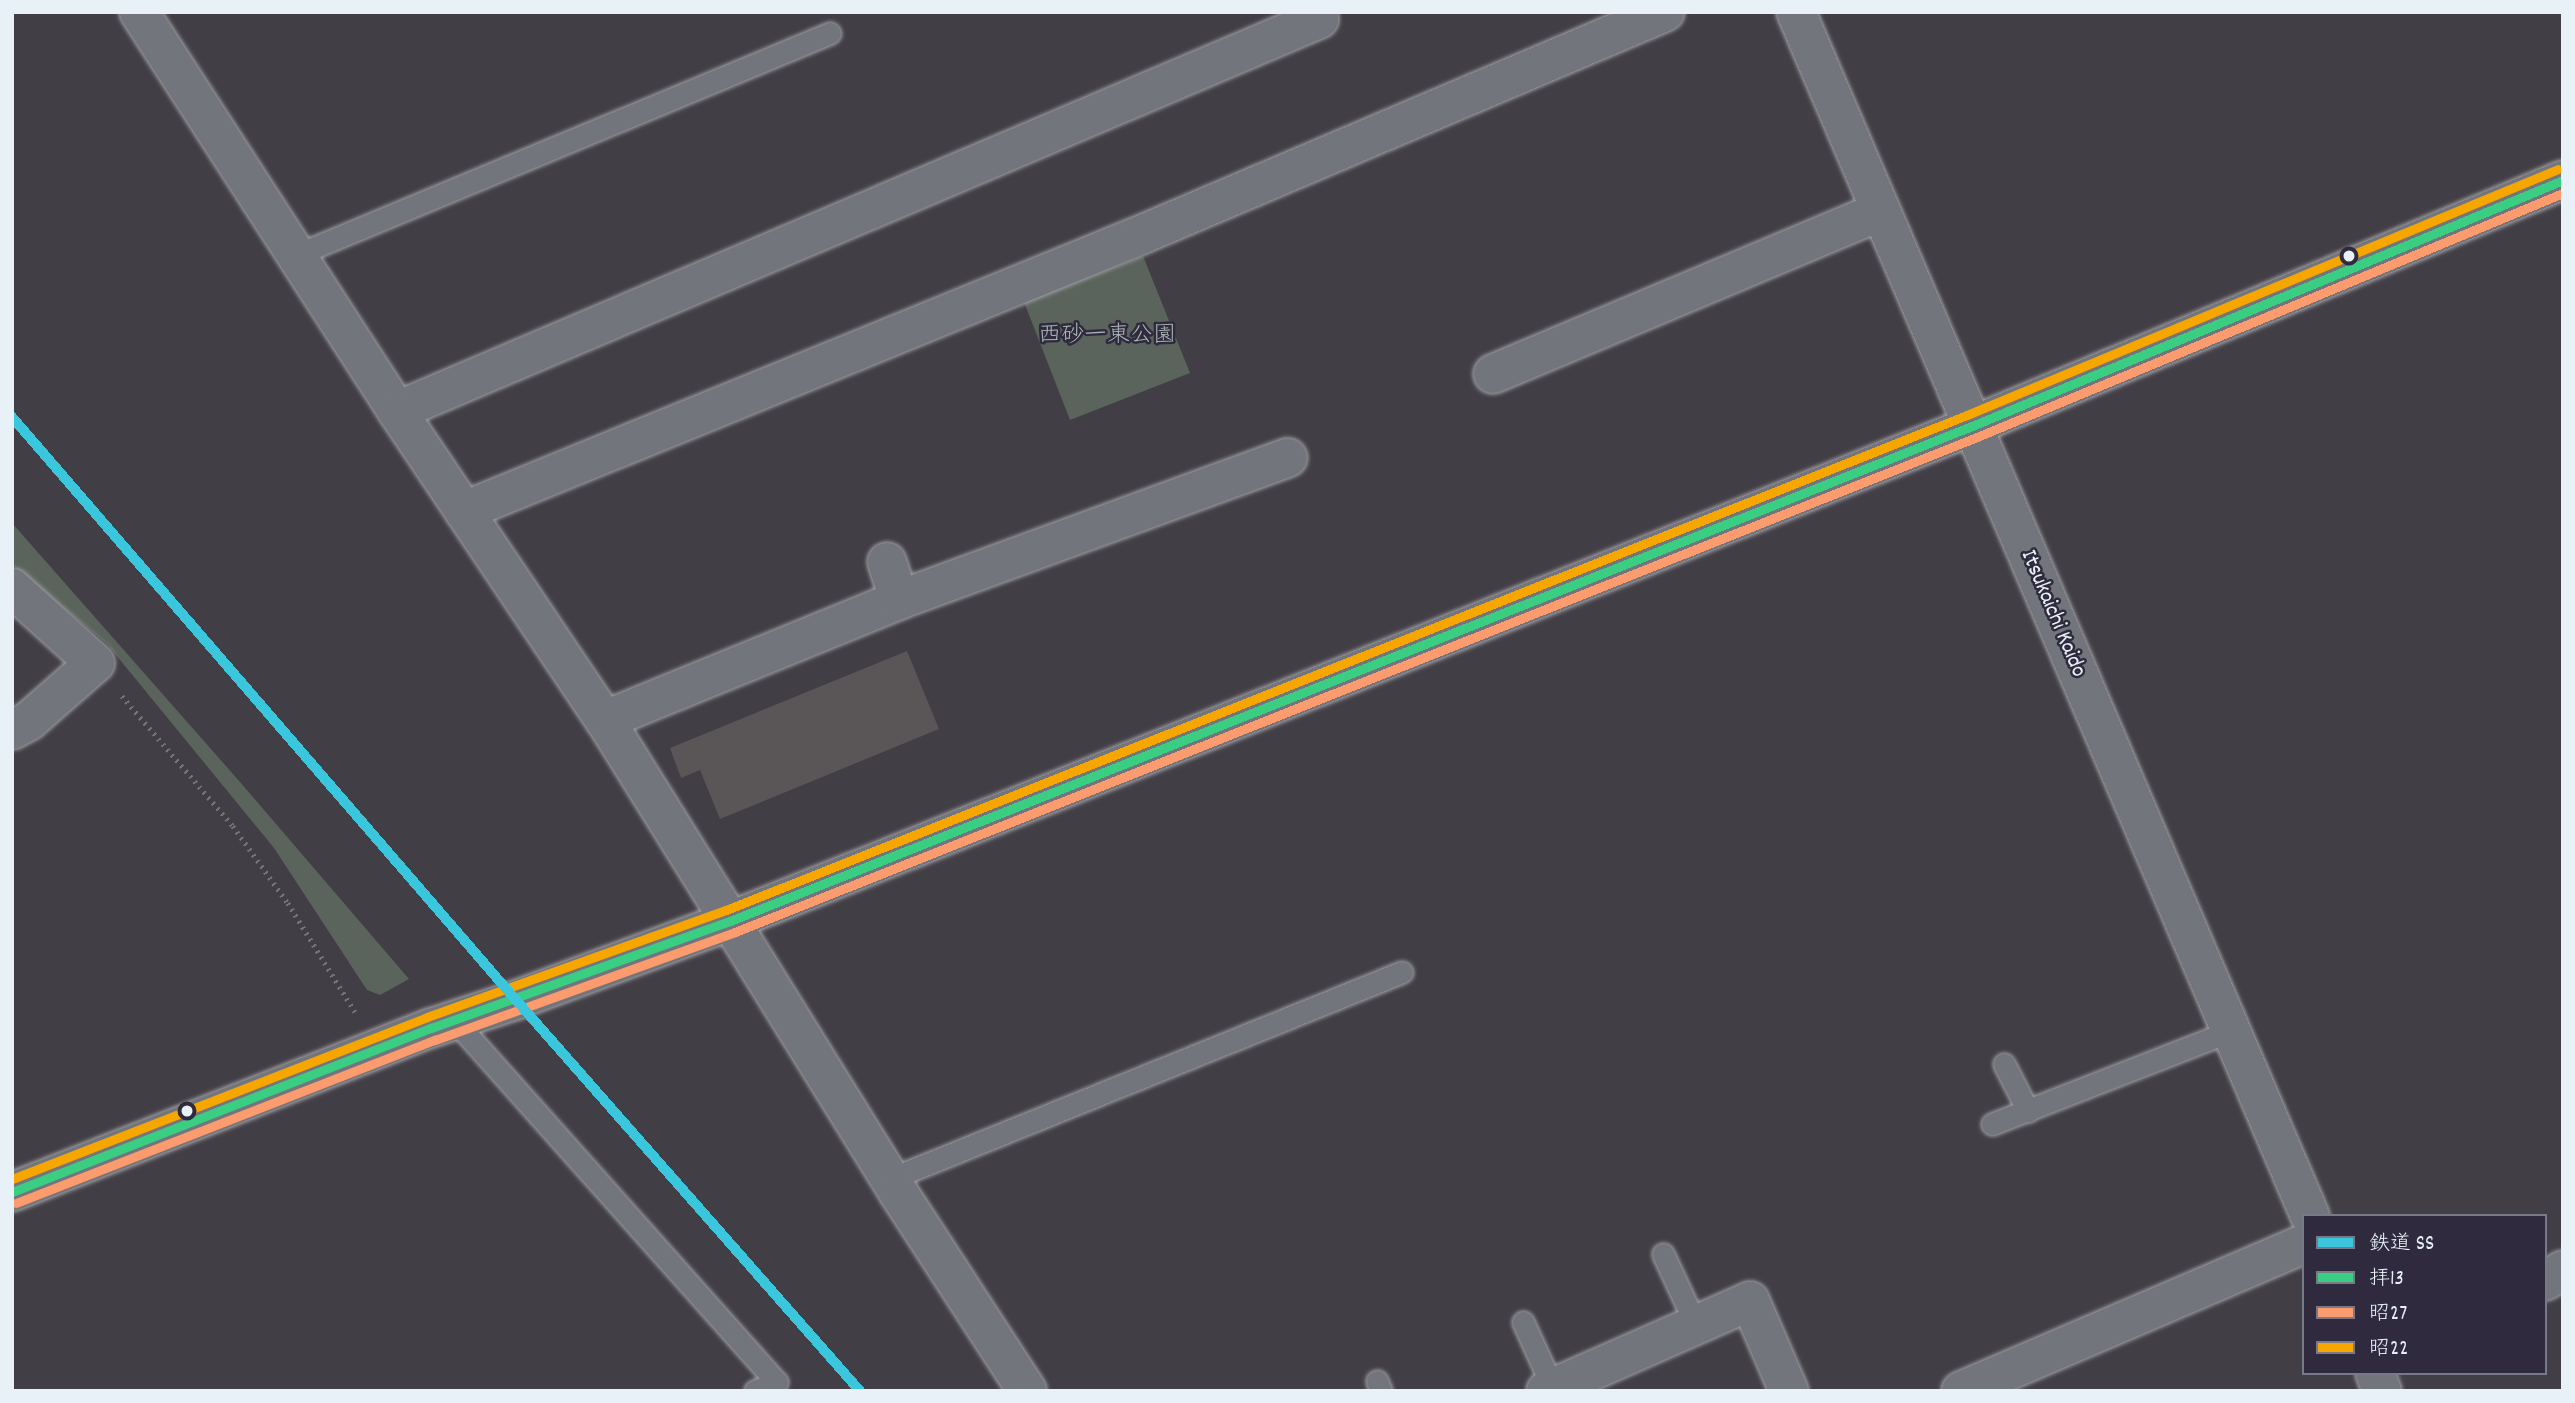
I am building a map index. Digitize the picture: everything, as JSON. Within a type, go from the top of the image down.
[{"type":"street","points":[[139,12],[397,411],[605,720],[890,1179],[1027,1391]]},
{"type":"street","points":[[397,411],[1319,19],[1317,12]]},
{"type":"street","points":[[464,511],[1143,234],[1665,12]]},
{"type":"street","name":"Itsukaichi Kaido","points":[[1796,12],[2309,1214]]},
{"type":"street","points":[[12,1192],[454,1020],[730,921],[1972,426],[2563,180]]},
{"type":"street","points":[[1493,374],[1880,211]]},
{"type":"street","points":[[605,720],[1237,463],[1288,458]]},
{"type":"street","points":[[887,562],[899,600]]},
{"type":"street","points":[[12,588],[95,663],[29,721],[12,730]]},
{"type":"street","points":[[1961,1391],[2302,1245]]},
{"type":"street","points":[[2547,1280],[2563,1270]]},
{"type":"street","points":[[1550,1389],[1750,1301],[1789,1391]]},
{"type":"lane","points":[[296,255],[830,33]]},
{"type":"lane","points":[[890,1179],[1402,972]]},
{"type":"lane","points":[[454,1020],[777,1382],[755,1391]]},
{"type":"lane","points":[[1992,1124],[2230,1031]]},
{"type":"lane","points":[[2004,1064],[2028,1111]]},
{"type":"lane","points":[[1663,1254],[1696,1325]]},
{"type":"lane","points":[[1523,1322],[1550,1389]]},
{"type":"path","points":[[95,663],[233,826],[288,903],[362,1023]]},
{"type":"green space","name":"西砂一東公園","points":[[1143,256],[1190,373],[1070,420],[1024,302]]},
{"type":"green space","points":[[12,523],[409,979],[380,995],[367,990],[274,848],[107,644],[12,565]]},
{"type":"building","points":[[907,651],[939,729],[720,819],[700,770],[681,778],[670,748]]},
{"type":"rail line","name":"SS","points":[[12,417],[516,1000],[860,1391]]},
{"type":"transit line","name":"昭22","points":[[12,1179],[427,1017],[726,910],[1967,415],[2558,169]]},
{"type":"transit line","name":"拝13","points":[[12,1192],[431,1028],[730,921],[1972,426],[2563,180]]},
{"type":"transit line","name":"昭27","points":[[16,1203],[435,1040],[735,932],[1977,437],[2563,193]]}]
